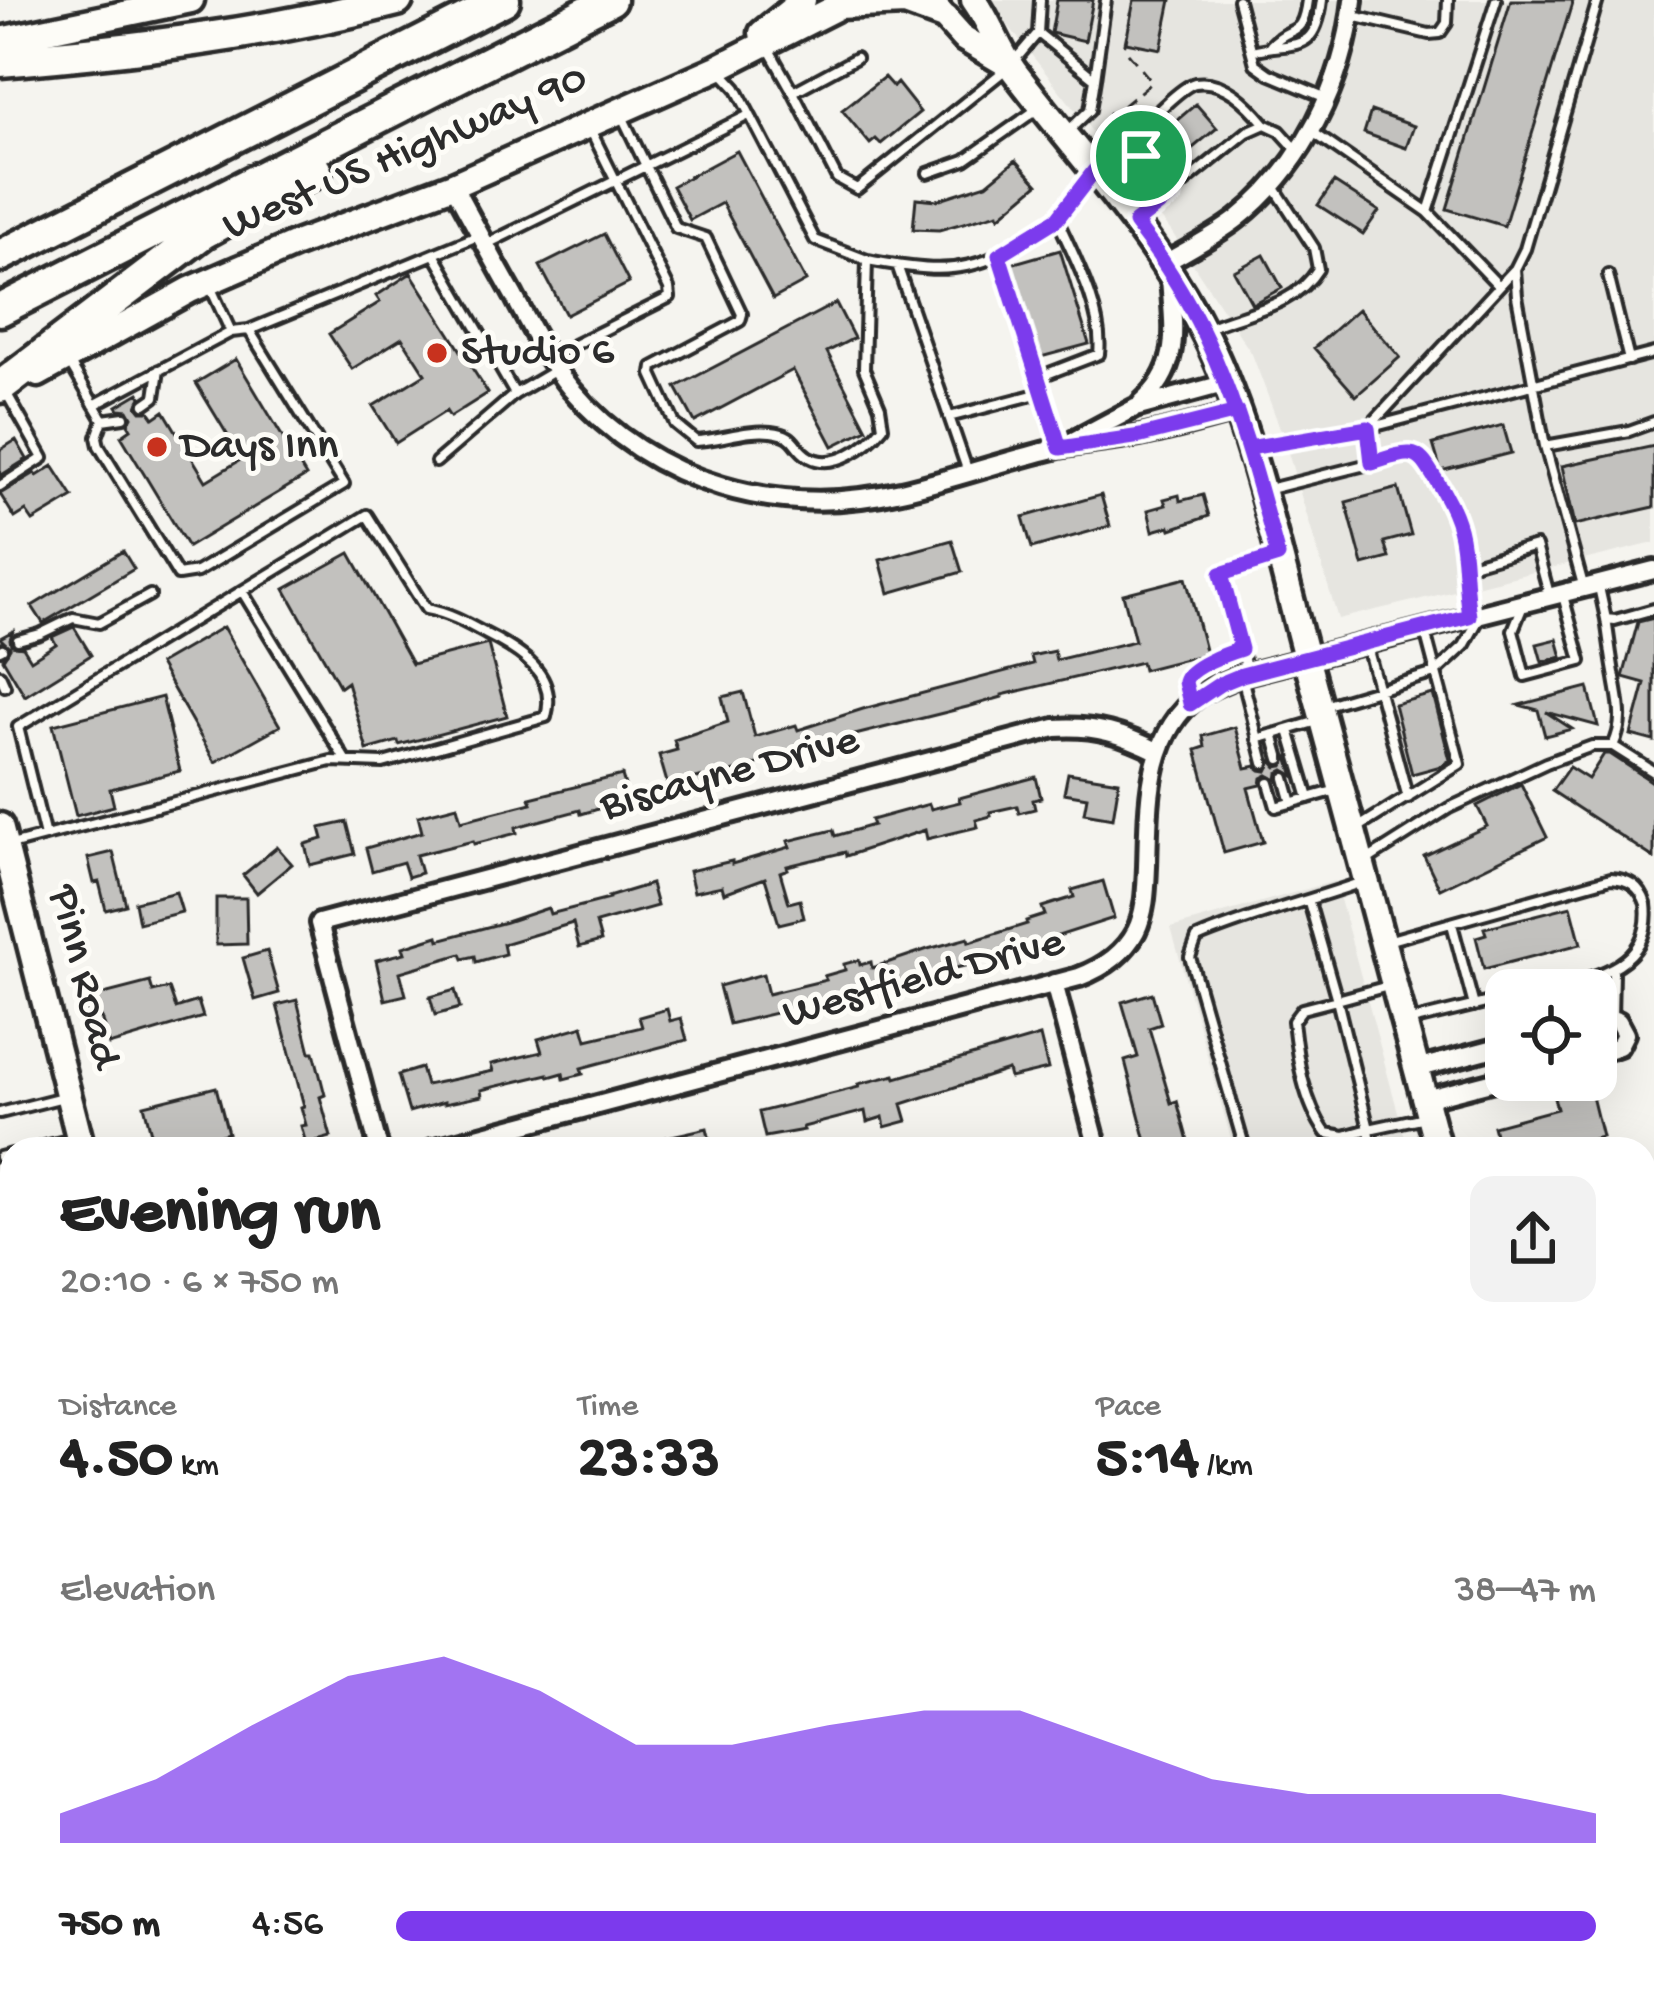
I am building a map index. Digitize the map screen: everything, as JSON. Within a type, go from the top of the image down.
[{"type":"highway","points":[[0,61],[123,51],[248,33],[398,0]]},
{"type":"highway","points":[[0,256],[504,0]]},
{"type":"highway","points":[[0,310],[610,0]]},
{"type":"highway","points":[[2,391],[203,233],[411,118],[571,21]]},
{"type":"main road","points":[[0,40],[191,0]]},
{"type":"main road","points":[[763,39],[803,0]]},
{"type":"main road","points":[[974,0],[1010,66],[1167,267],[1227,382],[1261,491],[1435,1137]]},
{"type":"main road","points":[[763,39],[845,3],[905,4],[937,9],[963,38],[1010,66]]},
{"type":"main road","name":"West US Highway 90","points":[[2,391],[208,283],[718,68],[763,39]]},
{"type":"main road","name":"Pinn Road","points":[[3,836],[78,1137]]},
{"type":"street","points":[[1135,408],[1166,376],[1172,357],[1167,267],[1238,218],[1298,151],[1327,98],[1345,47],[1352,8]]},
{"type":"street","points":[[452,184],[553,364],[594,413],[632,444],[688,476],[749,495],[832,502],[902,491],[1060,448],[1141,436],[1237,412]]},
{"type":"street","points":[[1060,448],[1135,408],[1227,382]]},
{"type":"street","name":"Westfield Drive","points":[[477,1137],[1079,977],[1109,962],[1135,934],[1145,895],[1152,776],[1159,752],[1190,704],[1220,684],[1245,675],[1654,570]]},
{"type":"street","name":"Biscayne Drive","points":[[377,1137],[319,923],[1055,728],[1098,728],[1159,752]]},
{"type":"street","points":[[1054,983],[1095,1137]]},
{"type":"street","points":[[1617,1025],[1624,1027],[1624,1040],[1617,1047]]},
{"type":"street","points":[[1416,1069],[1485,1051]]},
{"type":"street","points":[[1427,1108],[1485,1086]]},
{"type":"lane","points":[[763,39],[837,178],[857,189],[1010,66],[1038,32],[1040,0]]},
{"type":"lane","points":[[1065,134],[1090,110],[1106,0]]},
{"type":"lane","points":[[1238,0],[1256,64],[1327,98]]},
{"type":"lane","points":[[1270,46],[1298,29],[1307,0]]},
{"type":"lane","points":[[1252,50],[1303,42],[1314,34],[1322,0]]},
{"type":"lane","points":[[1352,8],[1429,34],[1440,33],[1447,23],[1448,0]]},
{"type":"lane","points":[[1428,212],[1496,0]]},
{"type":"lane","points":[[1372,463],[1368,428],[1515,269],[1525,249],[1598,0]]},
{"type":"lane","points":[[1038,32],[1095,80]]},
{"type":"lane","points":[[793,92],[856,58]]},
{"type":"lane","points":[[718,68],[734,86],[815,240],[867,260],[925,271],[962,267],[999,255],[1057,219],[1094,171],[1195,83],[1228,90],[1298,151]]},
{"type":"lane","points":[[928,172],[965,160],[1042,106]]},
{"type":"lane","points":[[620,111],[676,227],[706,238],[742,314],[740,322],[653,367],[675,424],[696,441],[763,430],[788,434],[808,456],[823,460],[834,460],[869,444],[883,428],[880,406],[864,369],[867,260]]},
{"type":"lane","points":[[94,405],[231,332],[249,330],[434,254],[483,240],[749,116]]},
{"type":"lane","points":[[1135,223],[1247,132],[1265,124]]},
{"type":"lane","points":[[436,462],[553,364],[670,297],[588,125]]},
{"type":"lane","points":[[1310,131],[1428,212],[1499,286]]},
{"type":"lane","points":[[1127,141],[1172,195]]},
{"type":"lane","points":[[1203,331],[1268,309],[1303,287],[1318,269],[1314,248],[1272,184]]},
{"type":"lane","points":[[1040,377],[1099,354],[1101,335],[1057,219]]},
{"type":"lane","points":[[434,254],[515,394]]},
{"type":"lane","points":[[999,255],[1060,448]]},
{"type":"lane","points":[[897,265],[969,473]]},
{"type":"lane","points":[[1515,269],[1545,446],[1590,585],[1606,619],[1622,706],[1620,732],[1613,746]]},
{"type":"lane","points":[[1608,274],[1629,360]]},
{"type":"lane","points":[[208,283],[231,332]]},
{"type":"lane","points":[[103,420],[99,446],[178,575],[196,572],[344,484],[249,330]]},
{"type":"lane","points":[[1249,448],[1368,428],[1654,353]]},
{"type":"lane","points":[[65,357],[103,420]]},
{"type":"lane","points":[[145,404],[155,397],[159,370]]},
{"type":"lane","points":[[0,486],[43,458],[2,391]]},
{"type":"lane","points":[[950,417],[1044,392]]},
{"type":"lane","points":[[103,420],[124,417]]},
{"type":"lane","points":[[1545,446],[1654,422]]},
{"type":"lane","points":[[1257,740],[1378,690],[1436,673],[1464,646],[1476,614],[1455,513],[1420,458],[1407,454],[1261,491]]},
{"type":"lane","points":[[3,836],[46,836],[331,761],[383,763],[546,717],[550,701],[541,675],[519,651],[446,612],[426,609],[367,515],[18,727],[46,836]]},
{"type":"lane","points":[[1466,566],[1536,546],[1581,661],[1525,676],[1513,630],[1525,602]]},
{"type":"lane","points":[[1264,764],[1221,574],[1278,556]]},
{"type":"lane","points":[[242,591],[346,761]]},
{"type":"lane","points":[[18,640],[74,618],[99,623],[150,595]]},
{"type":"lane","points":[[1606,619],[1654,609]]},
{"type":"lane","points":[[1353,831],[1460,764],[1424,628]]},
{"type":"lane","points":[[1366,643],[1408,798]]},
{"type":"lane","points":[[1190,704],[1188,676],[1241,649]]},
{"type":"lane","points":[[0,676],[5,686]]},
{"type":"lane","points":[[1288,730],[1309,798]]},
{"type":"lane","points":[[1273,734],[1280,759]]},
{"type":"lane","points":[[1243,1137],[1190,956],[1197,938],[1309,902],[1364,872],[1449,808],[1592,746],[1613,746],[1654,772]]},
{"type":"lane","points":[[1285,778],[1292,803]]},
{"type":"lane","points":[[1269,783],[1276,807],[1341,789]]},
{"type":"lane","points":[[1382,942],[1611,878],[1626,879],[1645,899],[1652,928],[1640,952],[1617,969]]},
{"type":"lane","points":[[1309,902],[1370,1137]]},
{"type":"lane","points":[[1452,924],[1474,1006]]},
{"type":"lane","points":[[1394,984],[1302,1009],[1293,1022],[1314,1117],[1326,1133],[1344,1136],[1427,1108]]},
{"type":"lane","points":[[1404,1023],[1485,1003]]},
{"type":"lane","points":[[0,1112],[68,1095]]},
{"type":"path","points":[[1108,112],[1111,116],[1152,82],[1124,48],[1134,0]]},
{"type":"shaded area","points":[[988,0],[1654,0],[1654,543],[1338,619],[1283,436],[1252,354],[1171,231]]},
{"type":"shaded area","points":[[1335,881],[1405,1137],[1231,1137],[1171,928]]},
{"type":"building","points":[[1057,0],[1093,0],[1085,41],[1051,33]]},
{"type":"building","points":[[1134,0],[1171,0],[1161,49],[1126,42]]},
{"type":"building","points":[[1511,0],[1573,0],[1504,226],[1447,209]]},
{"type":"building","points":[[884,77],[893,87],[897,83],[920,112],[881,144],[876,139],[870,144],[842,110]]},
{"type":"building","points":[[1196,104],[1217,128],[1164,172],[1144,148]]},
{"type":"building","points":[[1371,111],[1414,126],[1406,148],[1364,133]]},
{"type":"building","points":[[737,151],[806,281],[773,299],[722,203],[690,220],[672,186]]},
{"type":"building","points":[[1016,160],[1038,184],[999,217],[998,213],[939,230],[913,229],[916,198],[937,200],[987,184]]},
{"type":"building","points":[[1334,182],[1379,211],[1363,234],[1318,205]]},
{"type":"building","points":[[604,234],[629,283],[566,315],[540,266]]},
{"type":"building","points":[[1060,250],[1089,344],[1041,357],[1011,264]]},
{"type":"building","points":[[1264,255],[1282,288],[1252,304],[1234,271]]},
{"type":"building","name":"Studio 6","points":[[411,273],[488,393],[450,417],[446,411],[396,443],[373,406],[425,374],[402,338],[352,369],[329,334],[380,302],[376,296]]},
{"type":"building","points":[[836,303],[854,338],[827,352],[867,429],[833,446],[793,370],[695,422],[676,387]]},
{"type":"building","points":[[1358,309],[1400,357],[1356,396],[1314,348]]},
{"type":"building","name":"Days Inn","points":[[236,359],[306,476],[188,547],[121,436],[131,429],[132,417],[117,406],[139,393],[141,411],[149,411],[154,418],[164,411],[206,481],[242,459],[196,383]]},
{"type":"building","points":[[1503,425],[1511,453],[1441,471],[1433,444]]},
{"type":"building","points":[[16,440],[27,459],[0,476],[0,450]]},
{"type":"building","points":[[1654,446],[1654,507],[1575,525],[1562,466]]},
{"type":"building","points":[[53,466],[73,497],[33,521],[26,511],[15,518],[0,494]]},
{"type":"building","points":[[1398,488],[1411,535],[1384,542],[1389,558],[1363,565],[1346,502]]},
{"type":"building","points":[[1101,495],[1110,526],[1032,548],[1023,517]]},
{"type":"building","points":[[1179,495],[1180,501],[1203,495],[1209,516],[1153,531],[1148,510]]},
{"type":"building","points":[[952,540],[962,572],[889,593],[880,560]]},
{"type":"building","points":[[123,551],[134,569],[43,623],[32,606]]},
{"type":"building","points":[[350,553],[412,664],[488,644],[507,716],[367,750],[347,682],[340,687],[285,589]]},
{"type":"building","points":[[1186,578],[1206,654],[1143,670],[1141,662],[1002,695],[819,744],[701,782],[700,777],[668,786],[659,755],[677,750],[674,740],[728,722],[722,697],[743,692],[755,737],[796,725],[798,730],[1033,664],[1031,656],[1054,651],[1056,660],[1135,641],[1123,594]]},
{"type":"building","points":[[1654,618],[1654,741],[1631,735],[1645,683],[1623,677],[1638,622]]},
{"type":"building","points":[[74,627],[91,655],[25,696],[3,659],[10,648],[0,638],[13,631],[11,645],[23,647],[31,660],[56,644],[52,637]]},
{"type":"building","points":[[223,627],[280,726],[215,762],[159,664]]},
{"type":"building","points":[[1557,639],[1562,657],[1542,662],[1537,644]]},
{"type":"building","points":[[1588,687],[1598,726],[1546,712],[1572,729],[1545,736],[1538,710],[1519,705]]},
{"type":"building","points":[[1433,694],[1450,760],[1412,774],[1394,704]]},
{"type":"building","points":[[162,697],[180,771],[110,789],[114,806],[76,816],[53,725]]},
{"type":"building","points":[[1235,727],[1246,768],[1267,771],[1272,761],[1283,766],[1288,757],[1294,776],[1284,770],[1277,780],[1268,775],[1261,785],[1248,788],[1263,842],[1224,853],[1196,750],[1205,747],[1203,736]]},
{"type":"building","points":[[1604,754],[1654,783],[1654,858],[1552,791],[1569,767],[1588,779]]},
{"type":"building","points":[[1068,773],[1119,781],[1113,818],[1084,813],[1087,797],[1064,793]]},
{"type":"building","points":[[622,775],[629,800],[516,827],[517,833],[416,855],[421,873],[408,877],[403,862],[372,871],[366,848],[422,832],[418,816],[457,806],[461,821]]},
{"type":"building","points":[[1036,777],[1041,798],[1033,800],[1035,809],[1019,813],[1017,806],[990,812],[991,816],[976,820],[978,827],[927,839],[925,830],[846,856],[845,852],[787,866],[780,872],[789,903],[800,900],[804,918],[779,924],[765,878],[724,893],[722,886],[694,892],[689,871],[732,864],[790,847],[788,841],[833,830],[835,836],[873,825],[871,820],[929,804],[931,809],[960,802],[959,798]]},
{"type":"building","points":[[1521,784],[1547,837],[1440,889],[1424,856],[1487,826],[1477,806]]},
{"type":"building","points":[[347,822],[355,854],[310,865],[305,844],[323,839],[320,828]]},
{"type":"building","points":[[277,847],[292,864],[257,893],[243,875]]},
{"type":"building","points":[[113,852],[126,905],[106,910],[88,858]]},
{"type":"building","points":[[1103,881],[1114,918],[863,993],[865,999],[842,1006],[840,998],[729,1024],[719,986],[763,974],[768,994],[826,980],[824,976],[859,960],[860,965],[871,962],[872,968],[968,938],[969,942],[1027,924],[1045,915],[1042,907],[1074,897],[1072,890]]},
{"type":"building","points":[[651,884],[657,906],[596,923],[601,941],[579,947],[573,923],[503,944],[505,954],[476,962],[475,956],[463,959],[461,954],[400,972],[406,995],[385,1000],[376,960],[405,953],[403,947],[548,908],[550,914]]},
{"type":"building","points":[[176,892],[182,912],[139,923],[135,902]]},
{"type":"building","points":[[216,898],[246,898],[247,944],[216,945]]},
{"type":"building","points":[[1571,906],[1581,944],[1484,969],[1476,937],[1486,934],[1484,928]]},
{"type":"building","points":[[267,951],[279,993],[255,1000],[243,958]]},
{"type":"building","points":[[150,982],[153,992],[169,988],[176,1008],[198,1001],[203,1017],[109,1045],[101,1017],[89,1020],[84,999]]},
{"type":"building","points":[[455,990],[460,1008],[435,1015],[430,997]]},
{"type":"building","points":[[1152,993],[1161,1024],[1149,1028],[1171,1103],[1177,1101],[1187,1137],[1145,1137],[1125,1061],[1138,1057],[1122,1002]]},
{"type":"building","points":[[297,1000],[325,1095],[320,1097],[331,1137],[304,1137],[304,1106],[277,1005]]},
{"type":"building","points":[[667,1009],[670,1021],[681,1018],[687,1040],[581,1068],[583,1074],[564,1079],[563,1073],[548,1074],[481,1090],[482,1096],[409,1112],[398,1075],[421,1068],[426,1085],[493,1071],[491,1064],[542,1052],[538,1039],[583,1026],[587,1040],[642,1027],[639,1017]]},
{"type":"building","points":[[1040,1036],[1048,1069],[1010,1078],[1008,1070],[902,1104],[907,1121],[885,1127],[883,1117],[867,1122],[865,1111],[765,1137],[759,1112]]},
{"type":"building","points":[[216,1087],[228,1133],[152,1137],[144,1105]]},
{"type":"building","points":[[1555,1101],[1593,1101],[1602,1137],[1496,1137],[1493,1126],[1557,1109]]},
{"type":"building","points":[[707,1128],[709,1137],[667,1137]]},
{"type":"place","name":"Studio 6","points":[[437,353]]},
{"type":"place","name":"Days Inn","points":[[157,447]]},
{"type":"route","points":[[1141,156],[1127,141],[1094,171],[1057,219],[999,255],[1060,448],[1141,436],[1237,412],[1247,441],[1249,448],[1368,428],[1372,463],[1415,455],[1450,501],[1463,538],[1469,616],[1242,675],[1190,704],[1188,676],[1241,649],[1221,574],[1278,556],[1247,441],[1227,382],[1165,263],[1135,223],[1172,195],[1141,156]]}]
